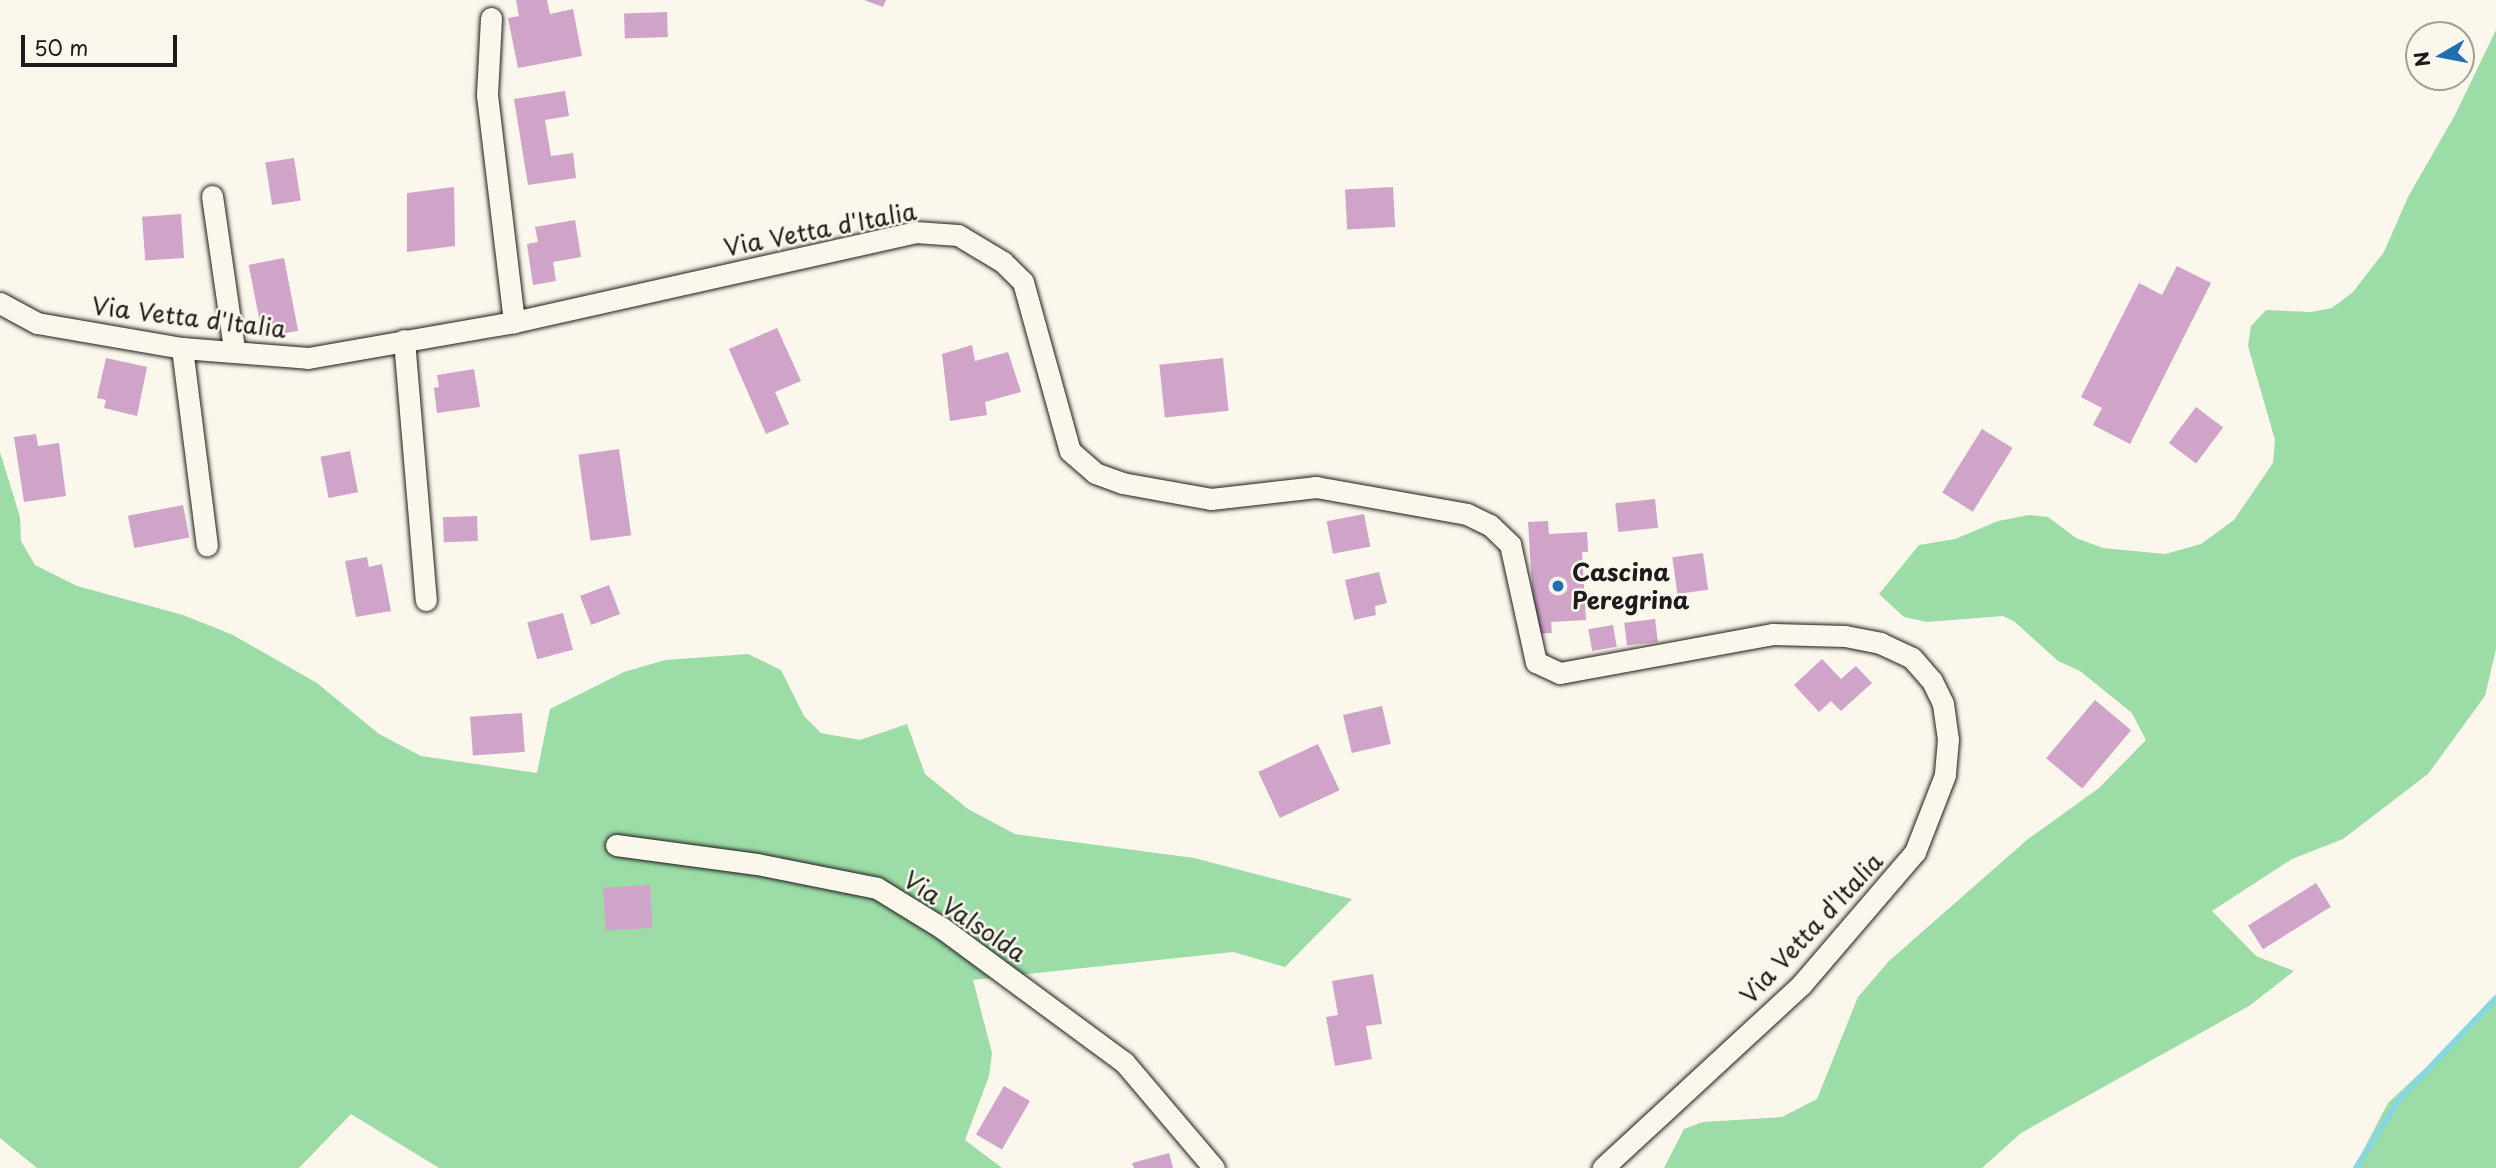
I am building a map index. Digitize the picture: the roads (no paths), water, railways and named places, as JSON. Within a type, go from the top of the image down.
[{"type":"street","points":[[491,18],[487,95],[514,322]]},
{"type":"street","points":[[212,196],[234,349]]},
{"type":"street","name":"Via Vetta d'Italia","points":[[0,303],[37,323],[182,348],[234,349],[309,358],[514,322],[915,232],[958,235],[1003,262],[1023,282],[1070,451],[1095,473],[1122,483],[1211,499],[1316,487],[1467,514],[1490,525],[1510,544],[1536,662],[1560,673],[1773,634],[1844,636],[1880,643],[1912,658],[1932,681],[1943,704],[1948,739],[1945,775],[1915,852],[1801,985],[1602,1168]]},
{"type":"street","points":[[404,340],[426,600]]},
{"type":"street","points":[[182,348],[207,545]]},
{"type":"street","name":"Via Valsolda","points":[[616,845],[757,864],[877,887],[942,928],[1124,1062],[1214,1168]]},
{"type":"waterway","points":[[2356,1168],[2398,1101],[2496,998]]},
{"type":"place","name":"Cascina Peregrina","points":[[1558,586]]}]
